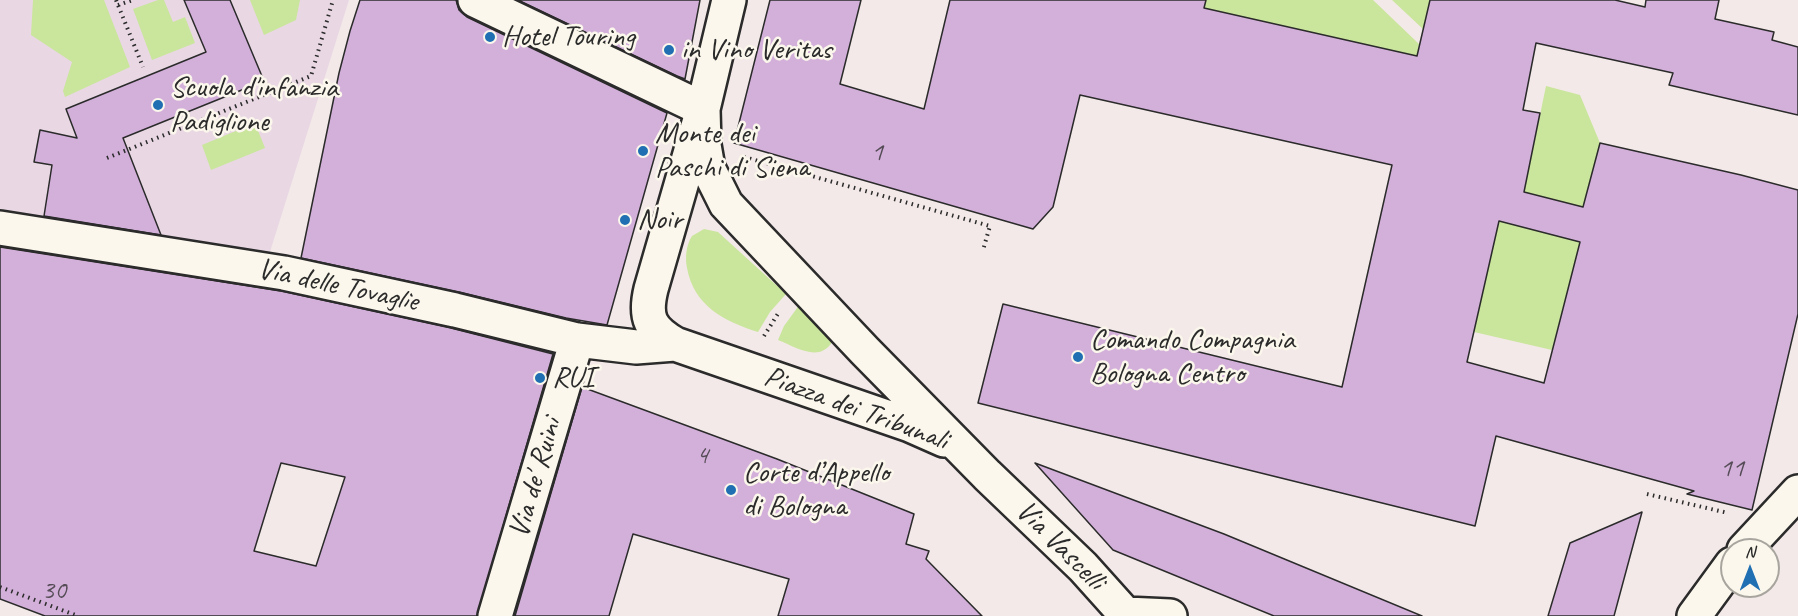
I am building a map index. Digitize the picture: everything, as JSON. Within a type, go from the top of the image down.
[{"type":"street","points":[[475,0],[703,109],[729,0]]},
{"type":"street","name":"Piazza dei Tribunali","points":[[703,109],[704,145],[708,168],[726,204],[961,448]]},
{"type":"street","name":"Piazza dei Tribunali","points":[[703,109],[651,289],[648,316],[653,328],[675,344],[910,425],[961,448]]},
{"type":"street","points":[[673,210],[695,198],[726,204]]},
{"type":"street","name":"Via delle Tovaglie","points":[[0,228],[284,273],[455,310],[576,340],[636,347],[675,344]]},
{"type":"street","name":"Via de' Ruini","points":[[495,616],[576,340]]},
{"type":"street","name":"Via Vascelli","points":[[961,448],[1083,567],[1127,615],[1170,616]]},
{"type":"street","points":[[1755,538],[1798,492]]},
{"type":"street","points":[[1694,616],[1720,580]]},
{"type":"path","points":[[133,0],[117,2],[143,67]]},
{"type":"path","points":[[108,158],[312,76],[333,0]]},
{"type":"path","points":[[738,155],[990,226],[983,250]]},
{"type":"path","points":[[761,341],[785,306]]},
{"type":"path","points":[[1647,494],[1737,515]]},
{"type":"path","points":[[0,587],[78,616]]},
{"type":"shaded area","name":"Scuola d'infanzia Padiglione","points":[[0,0],[349,0],[269,255],[0,209]]},
{"type":"green space","points":[[33,0],[104,0],[130,67],[65,97],[63,91],[72,62],[31,35]]},
{"type":"green space","points":[[164,0],[173,22],[185,17],[195,43],[152,60],[133,9]]},
{"type":"green space","points":[[250,0],[300,0],[296,20],[264,35]]},
{"type":"green space","points":[[1206,0],[1373,0],[1419,44],[1417,56],[1204,8]]},
{"type":"green space","points":[[1392,0],[1430,0],[1423,29]]},
{"type":"green space","points":[[1546,86],[1580,95],[1600,143],[1583,207],[1524,192]]},
{"type":"green space","points":[[255,123],[265,148],[211,170],[202,145]]},
{"type":"green space","points":[[1499,221],[1580,242],[1552,350],[1474,332]]},
{"type":"green space","points":[[704,229],[718,232],[786,294],[770,312],[758,332],[722,317],[712,310],[696,292],[687,268],[686,252],[692,236]]},
{"type":"green space","points":[[800,304],[832,335],[832,342],[821,352],[807,352],[778,340],[784,326]]},
{"type":"building","points":[[184,0],[230,0],[264,81],[123,138],[161,235],[44,216],[52,165],[34,162],[40,130],[77,138],[66,109],[206,52]]},
{"type":"building","points":[[360,0],[456,0],[459,10],[467,17],[667,113],[607,325],[566,318],[301,258],[339,73]]},
{"type":"building","points":[[518,0],[700,0],[685,79],[677,76]]},
{"type":"building","points":[[770,0],[861,0],[840,84],[924,109],[950,0],[1206,0],[1204,8],[1417,56],[1430,0],[1615,0],[1645,7],[1646,0],[1719,0],[1715,19],[1774,32],[1772,40],[1798,47],[1798,115],[1669,85],[1673,73],[1536,43],[1523,110],[1540,113],[1524,192],[1583,207],[1600,143],[1798,190],[1798,314],[1752,510],[1687,494],[1694,491],[1496,436],[1475,526],[978,403],[1003,304],[1342,387],[1392,165],[1080,95],[1053,207],[1033,229],[734,143]],"holes":[[[1499,221],[1580,242],[1544,383],[1467,362]]]},
{"type":"building","points":[[0,247],[281,291],[451,328],[553,354],[477,616],[45,616],[0,599]],"holes":[[[281,463],[345,477],[316,566],[254,551]]]},
{"type":"building","points":[[582,387],[777,459],[914,514],[906,544],[929,551],[926,559],[982,616],[778,616],[789,579],[633,534],[609,616],[515,616]]},
{"type":"building","points":[[1035,463],[1224,534],[1422,616],[1274,616],[1113,550]]},
{"type":"building","points":[[1642,512],[1614,616],[1548,616],[1570,543]]},
{"type":"place","name":"Hotel Touring","points":[[490,37]]},
{"type":"place","name":"in Vino Veritas","points":[[669,50]]},
{"type":"place","name":"Scuola d'infanzia Padiglione","points":[[158,105]]},
{"type":"place","name":"Monte dei Paschi di Siena","points":[[643,151]]},
{"type":"place","name":"Noir","points":[[625,220]]},
{"type":"place","name":"Comando Compagnia Bologna Centro","points":[[1078,357]]},
{"type":"place","name":"RUI","points":[[540,378]]},
{"type":"place","name":"Corte d’Appello di Bologna","points":[[731,490]]}]
